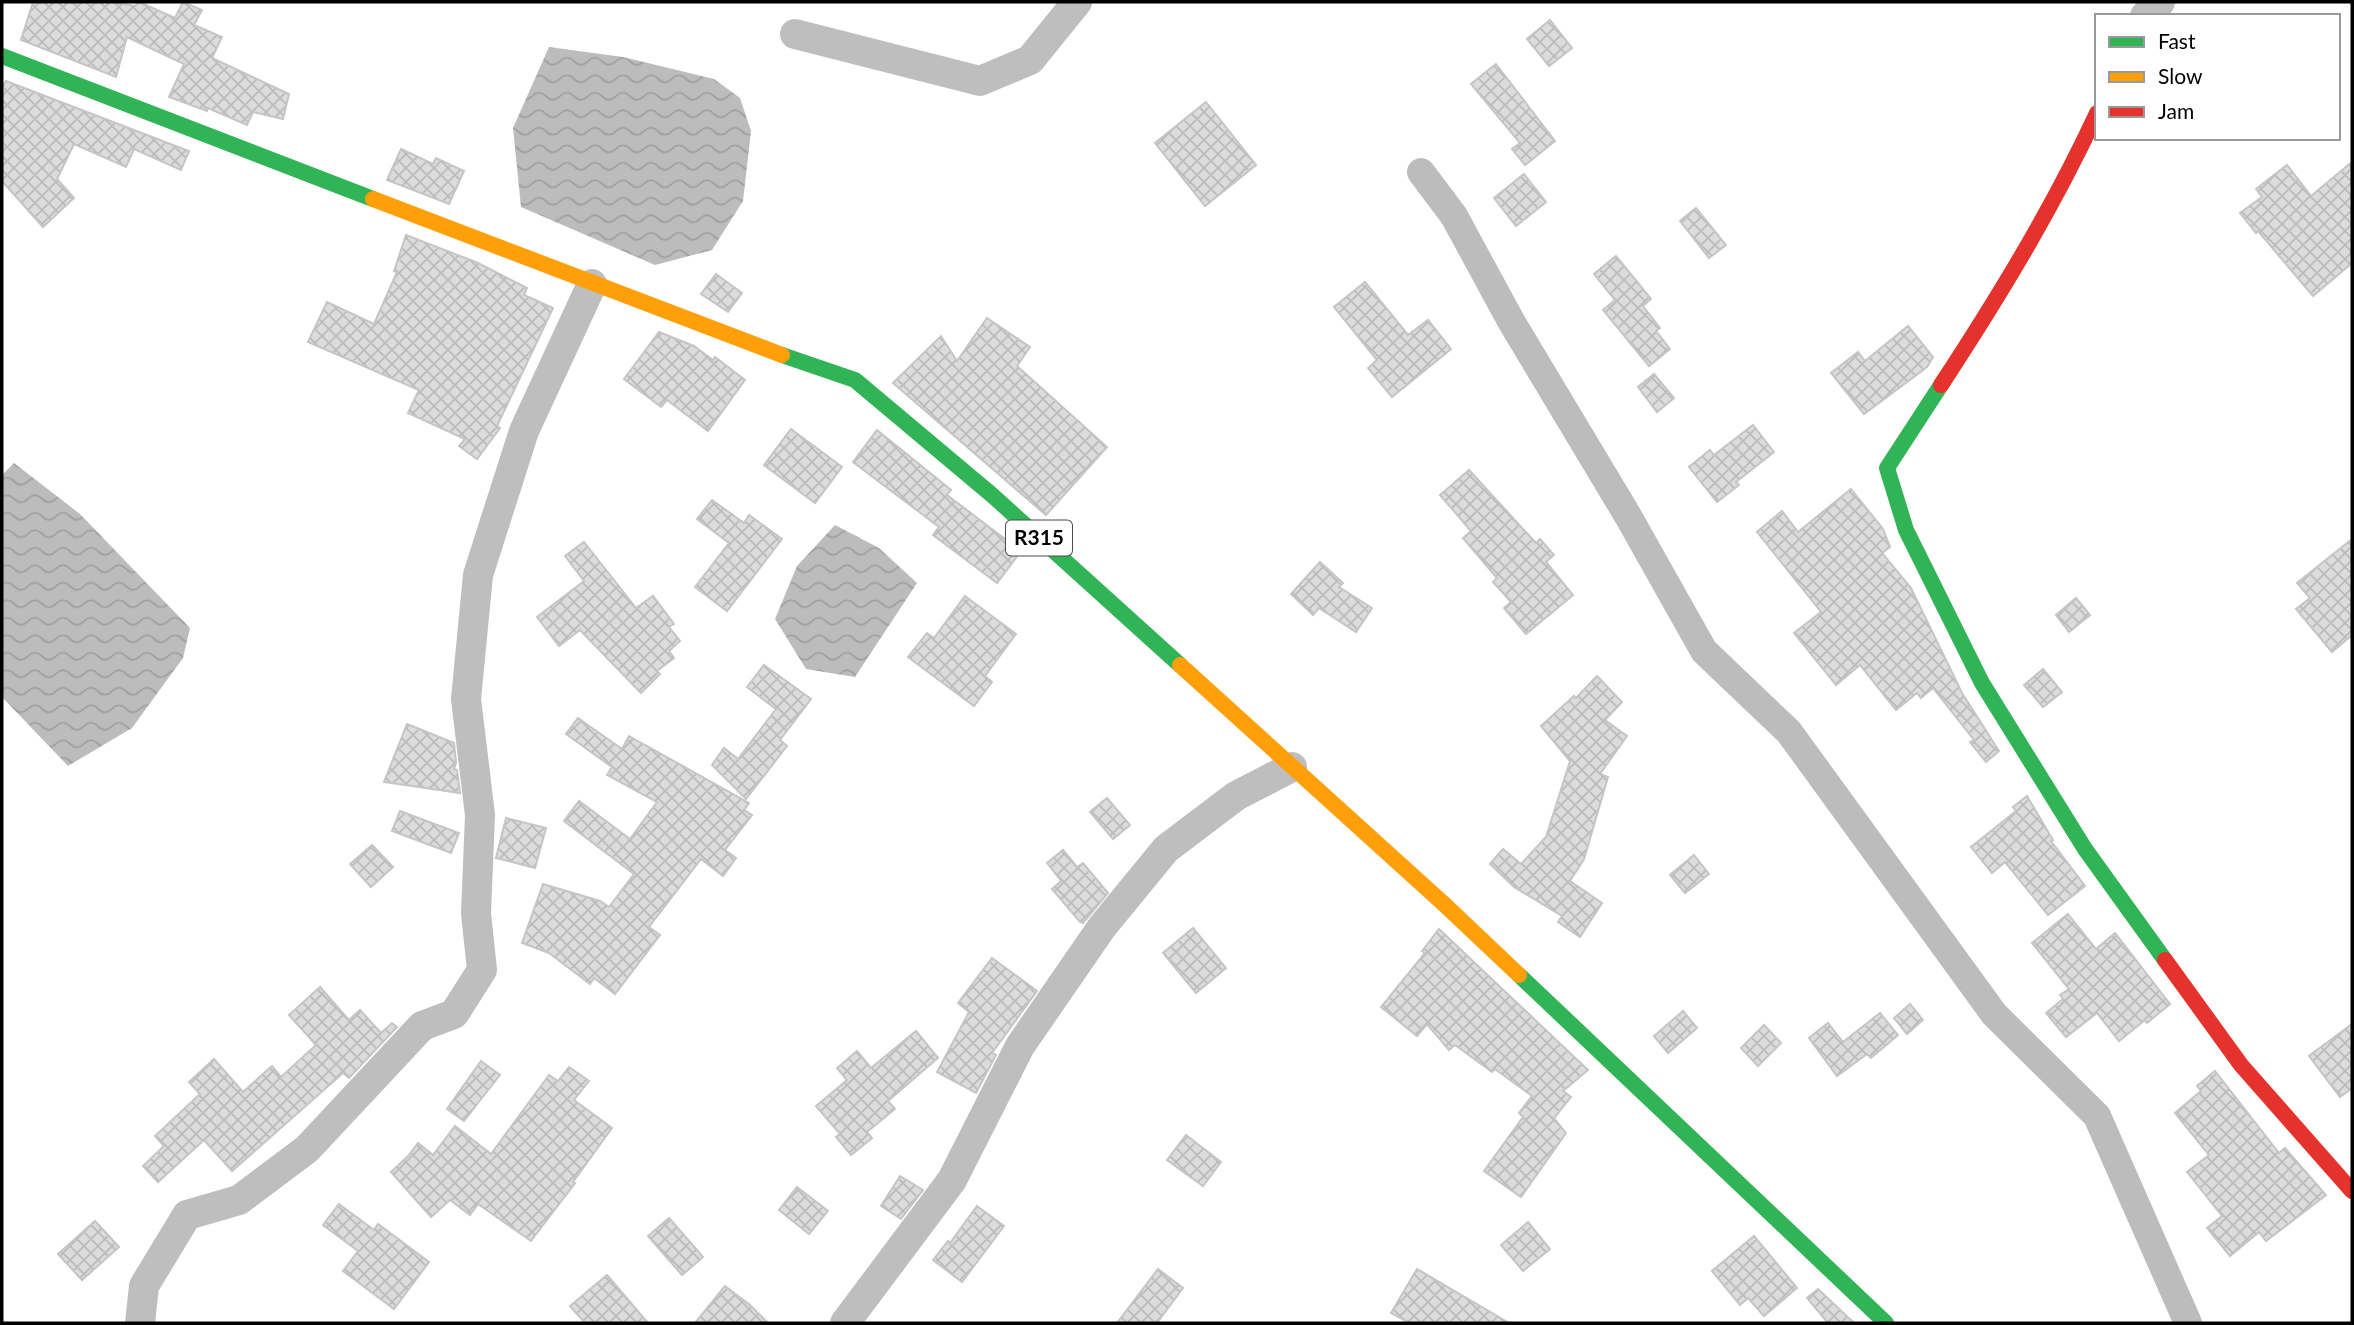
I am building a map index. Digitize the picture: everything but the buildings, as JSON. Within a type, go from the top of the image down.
[{"type":"main road","name":"R315","points":[[2,56],[592,284],[855,380],[992,495],[1445,905],[1886,1323]]},
{"type":"main road","points":[[2095,117],[2067,177],[1975,333],[1887,468],[1906,530],[1982,683],[2085,849],[2241,1065],[2352,1191]]},
{"type":"street","points":[[795,34],[980,81],[1030,60],[1077,2]]},
{"type":"street","points":[[2147,14],[2161,2]]},
{"type":"street","points":[[140,1323],[144,1286],[187,1214],[239,1200],[307,1149],[422,1026],[454,1014],[482,970],[476,913],[480,815],[466,699],[478,575],[523,431],[592,284]]},
{"type":"street","points":[[845,1323],[952,1180],[1020,1046],[1102,927],[1166,849],[1236,796],[1292,767]]},
{"type":"water","points":[[549,47],[623,57],[714,79],[740,98],[751,131],[743,201],[712,250],[655,265],[521,207],[513,128]]},
{"type":"water","points":[[14,463],[80,514],[190,628],[183,658],[132,728],[68,766],[2,697],[2,475]]},
{"type":"water","points":[[835,525],[879,548],[917,583],[855,677],[806,669],[775,619],[797,566]]},
{"type":"waterway","points":[[1421,172],[1454,216],[1511,321],[1628,516],[1704,651],[1789,732],[1994,1014],[2097,1116],[2188,1323]]},
{"type":"traffic: fast","points":[[2,56],[373,199]]},
{"type":"traffic: fast","points":[[782,355],[855,380],[992,495],[1180,665]]},
{"type":"traffic: fast","points":[[1941,385],[1887,468],[1906,530],[1982,683],[2085,849],[2165,960]]},
{"type":"traffic: fast","points":[[1519,975],[1886,1323]]},
{"type":"traffic: slow","points":[[373,199],[782,355]]},
{"type":"traffic: slow","points":[[1180,665],[1519,975]]},
{"type":"traffic: jam","points":[[1941,385],[2024,252],[2095,117]]},
{"type":"traffic: jam","points":[[2165,960],[2241,1065],[2352,1191]]}]
